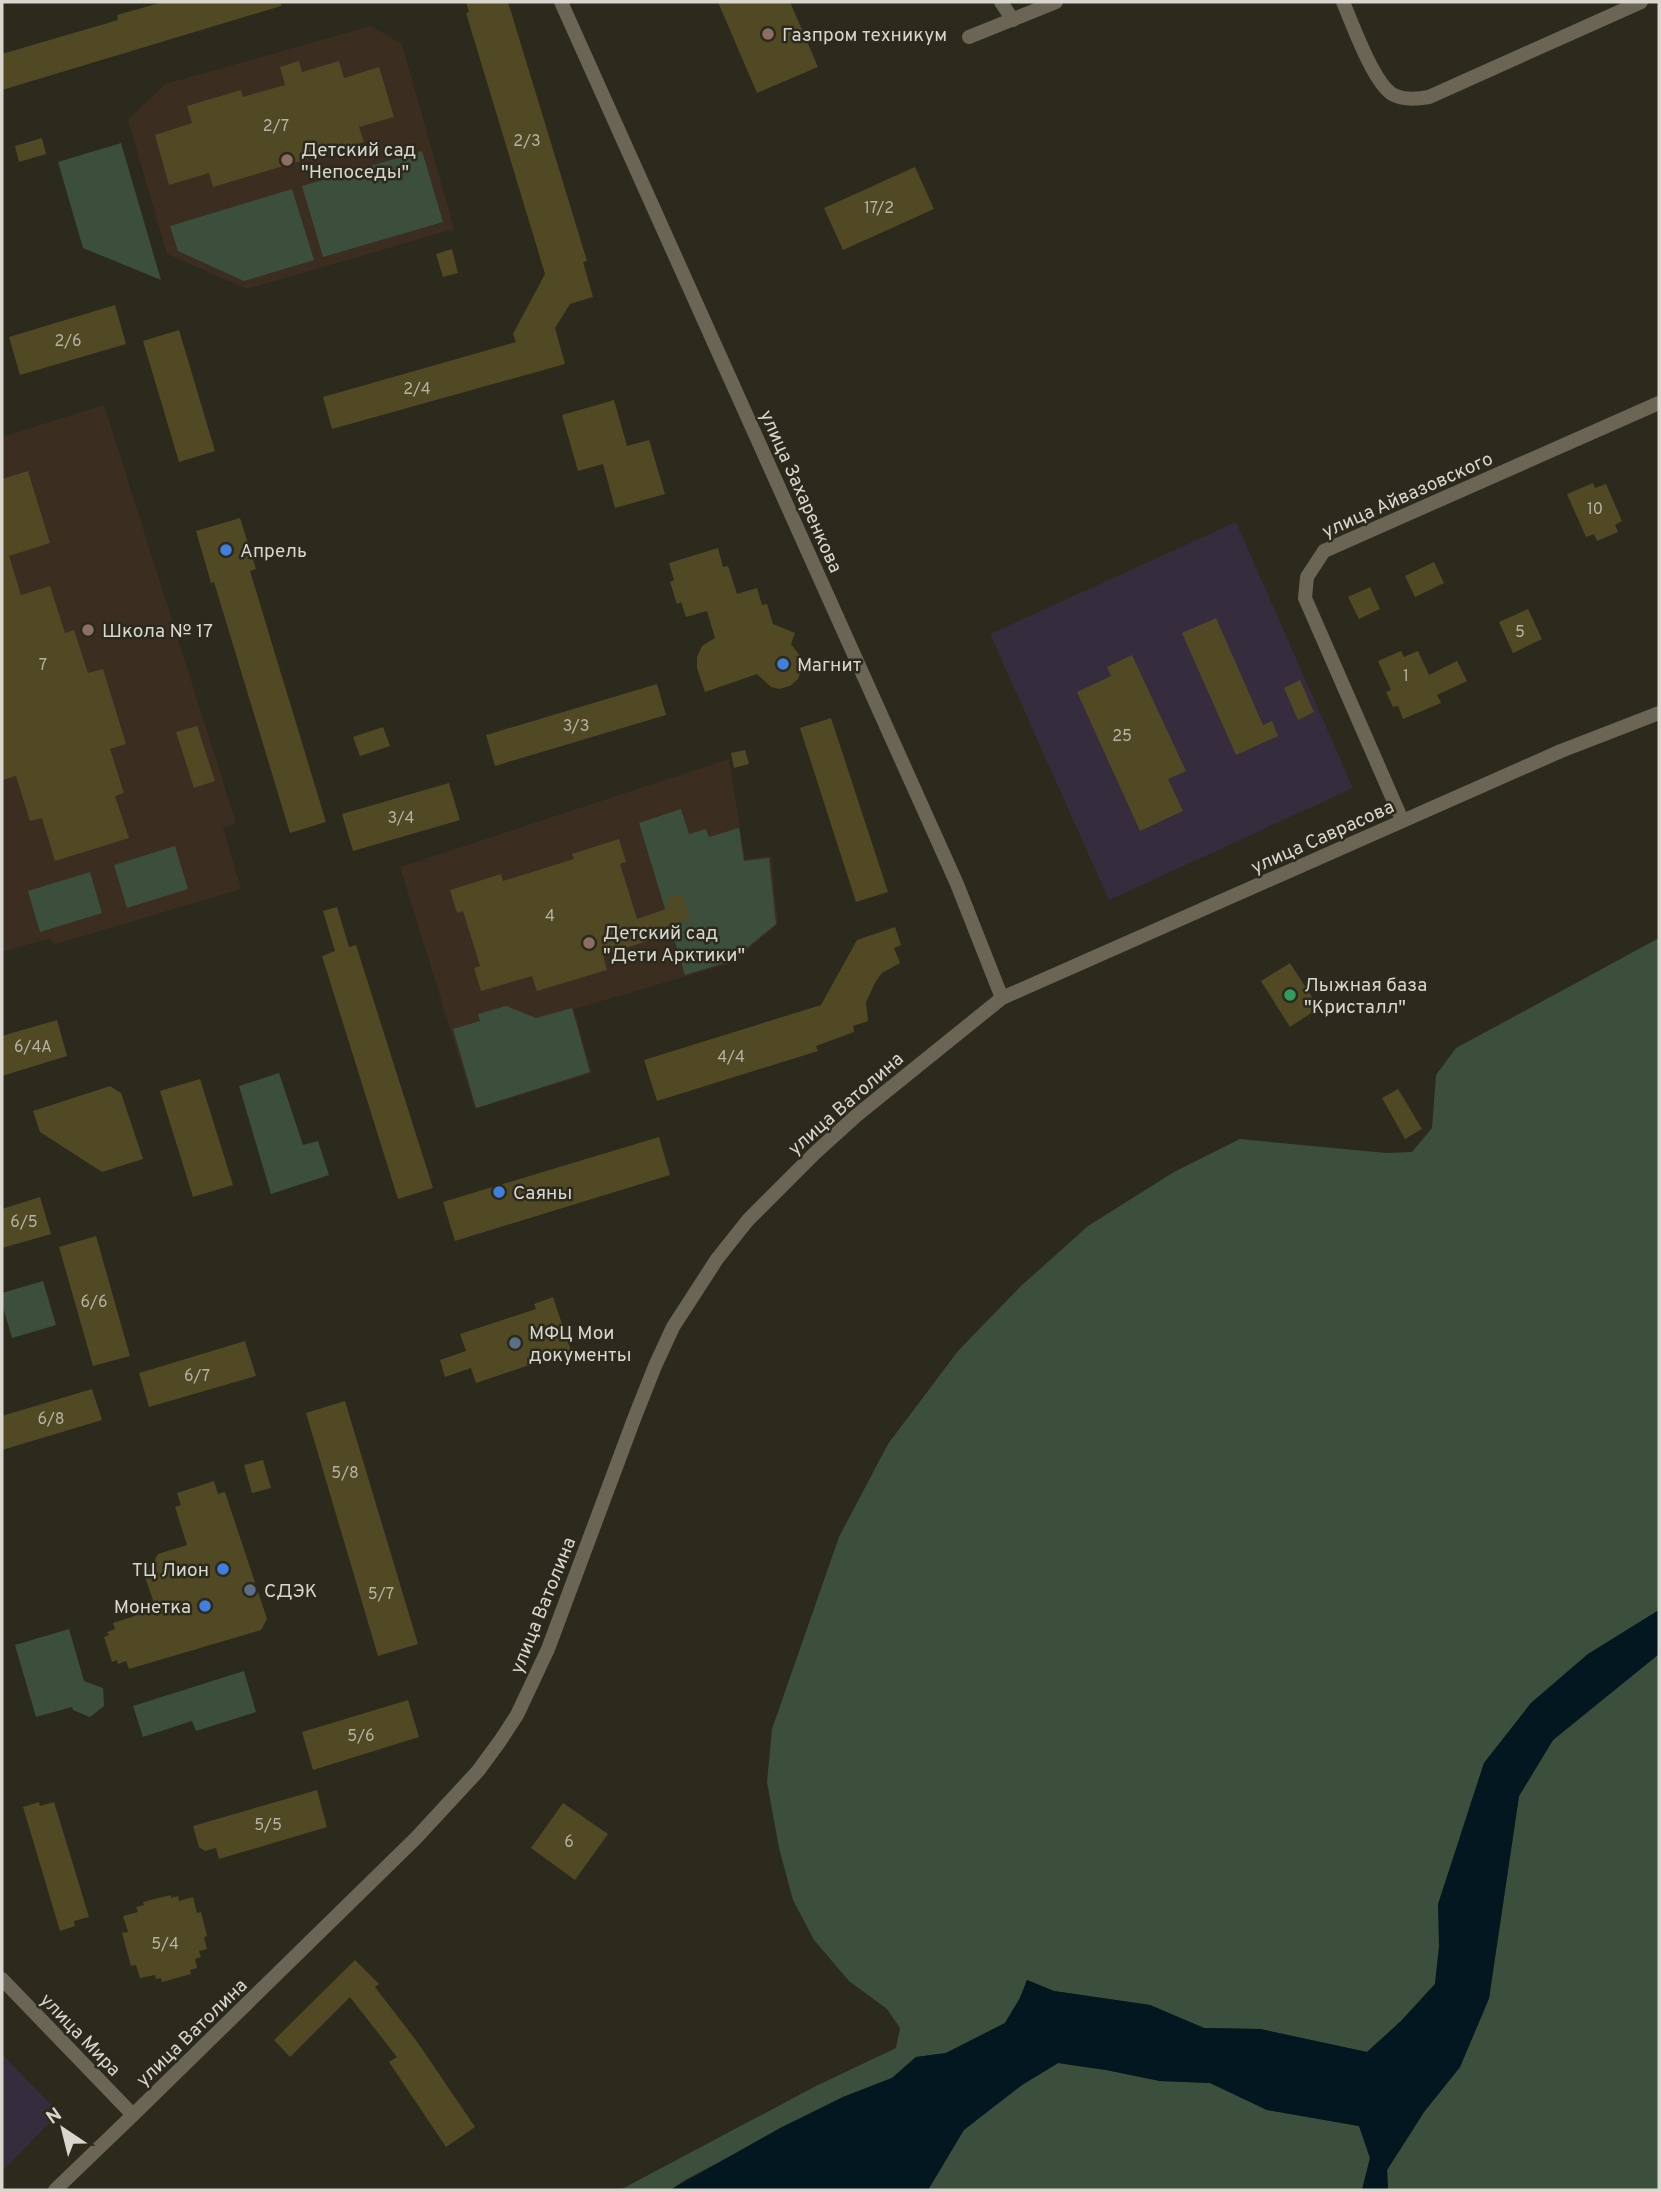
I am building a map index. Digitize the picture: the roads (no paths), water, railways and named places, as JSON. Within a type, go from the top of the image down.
[{"type":"street","name":"улица Захаренкова","points":[[561,2],[957,884],[1002,998]]},
{"type":"street","points":[[1001,2],[1013,20]]},
{"type":"street","points":[[969,37],[1056,2]]},
{"type":"street","points":[[1343,2],[1378,80],[1392,94],[1417,99],[1429,97],[1641,2]]},
{"type":"street","name":"улица Айвазовского","points":[[1402,820],[1304,598],[1307,577],[1324,551],[1659,402]]},
{"type":"street","name":"улица Саврасова","points":[[1002,998],[1561,751],[1659,713]]},
{"type":"street","name":"улица Ватолина","points":[[55,2190],[416,1838],[478,1772],[517,1715],[548,1648],[655,1366],[673,1328],[717,1259],[765,1203],[823,1145],[1002,998]]},
{"type":"street","name":"улица Мира","points":[[2,1979],[133,2115]]},
{"type":"water","points":[[1659,1610],[1659,1654],[1553,1740],[1519,1796],[1489,1998],[1460,2067],[1424,2112],[1387,2170],[1388,2190],[1362,2190],[1370,2158],[1359,2126],[1267,2110],[1210,2083],[1160,2081],[1058,2063],[1022,2085],[964,2130],[928,2190],[670,2190],[780,2128],[843,2097],[892,2078],[916,2057],[946,2053],[1005,2023],[1027,1980],[1054,1991],[1150,2005],[1204,2028],[1260,2029],[1367,2052],[1401,2021],[1435,1984],[1439,1947],[1438,1904],[1484,1763],[1531,1703],[1588,1654]]},
{"type":"place","name":"Газпром техникум","points":[[768,34]]},
{"type":"place","name":"Детский сад \"Непоседы\"","points":[[287,160]]},
{"type":"place","name":"Апрель","points":[[226,550]]},
{"type":"place","name":"Школа № 17","points":[[88,630]]},
{"type":"place","name":"Магнит","points":[[783,664]]},
{"type":"place","name":"Детский сад \"Дети Арктики\"","points":[[589,943]]},
{"type":"place","name":"Лыжная база \"Кристалл\"","points":[[1290,995]]},
{"type":"place","name":"Саяны","points":[[499,1192]]},
{"type":"place","name":"МФЦ Мои документы","points":[[515,1343]]},
{"type":"place","name":"ТЦ Лион","points":[[223,1569]]},
{"type":"place","name":"СДЭК","points":[[250,1590]]},
{"type":"place","name":"Монетка","points":[[205,1606]]}]
